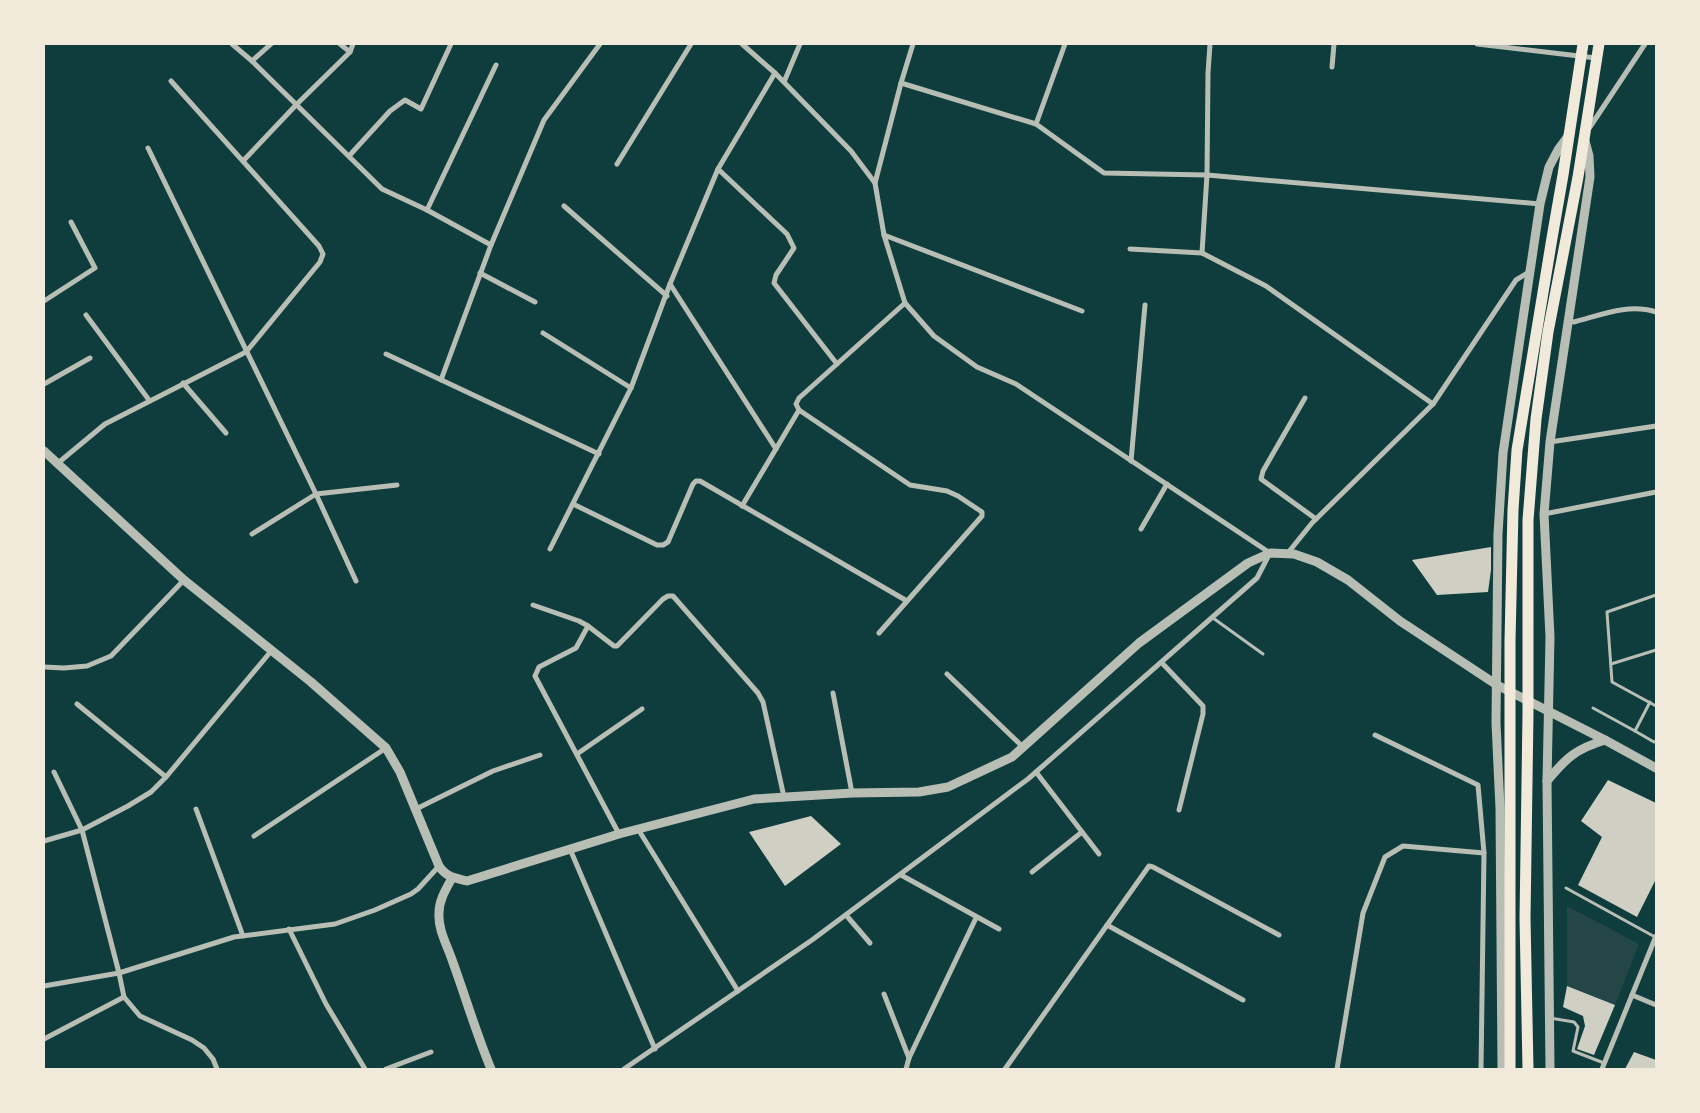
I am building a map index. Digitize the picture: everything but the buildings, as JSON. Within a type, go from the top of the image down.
[{"type":"main road","points":[[1510,1069],[1510,641],[1513,510],[1517,450],[1583,44]]},
{"type":"main road","points":[[1528,1069],[1525,918],[1528,520],[1536,420],[1548,332],[1578,178],[1599,44]]},
{"type":"street","points":[[232,44],[252,61],[382,189],[491,245]]},
{"type":"street","points":[[252,61],[271,44]]},
{"type":"street","points":[[340,44],[350,52]]},
{"type":"street","points":[[243,161],[296,104],[350,52],[353,44]]},
{"type":"street","points":[[349,156],[390,111],[404,100],[420,109],[451,44]]},
{"type":"street","points":[[441,380],[491,245],[544,120],[600,44]]},
{"type":"street","points":[[617,164],[691,44]]},
{"type":"street","points":[[742,44],[775,73],[851,151],[875,183]]},
{"type":"street","points":[[784,82],[800,44]]},
{"type":"street","points":[[913,44],[875,183],[884,235],[905,303],[934,336],[977,367],[1016,384],[1270,553]]},
{"type":"street","points":[[1036,124],[1065,44]]},
{"type":"street","points":[[1202,253],[1207,176],[1210,44]]},
{"type":"street","points":[[1332,67],[1334,44]]},
{"type":"street","points":[[1477,44],[1596,58]]},
{"type":"street","points":[[1550,1069],[1548,781],[1550,637],[1544,514],[1550,442],[1590,177],[1589,156],[1584,136],[1645,44]]},
{"type":"street","points":[[426,210],[496,65]]},
{"type":"street","points":[[550,549],[631,388],[670,284],[718,169],[775,73]]},
{"type":"street","points":[[58,463],[105,424],[246,352],[320,262],[324,254],[320,246],[171,81]]},
{"type":"street","points":[[901,83],[1036,124],[1104,173],[1207,176],[1540,204]]},
{"type":"street","points":[[1502,1069],[1500,808],[1496,723],[1498,534],[1503,452],[1540,204],[1549,167],[1569,134]]},
{"type":"street","points":[[148,148],[316,494],[356,581]]},
{"type":"street","points":[[718,169],[788,234],[794,248],[776,275],[774,283],[837,364]]},
{"type":"street","points":[[564,206],[667,296]]},
{"type":"street","points":[[44,301],[95,268],[72,222]]},
{"type":"street","points":[[884,235],[1082,311]]},
{"type":"street","points":[[1130,249],[1202,253],[1266,286],[1433,404]]},
{"type":"street","points":[[1287,554],[1316,519],[1433,404],[1516,280],[1529,272]]},
{"type":"street","points":[[480,273],[535,302]]},
{"type":"street","points":[[670,284],[776,449]]},
{"type":"street","points":[[879,633],[982,516],[982,512],[947,491],[910,485],[799,410],[796,404],[799,398],[905,303]]},
{"type":"street","points":[[1131,461],[1145,305]]},
{"type":"street","points":[[1568,321],[1574,322],[1622,308],[1656,312]]},
{"type":"street","points":[[86,315],[149,400]]},
{"type":"street","points":[[543,333],[631,388]]},
{"type":"street","points":[[386,354],[599,454]]},
{"type":"street","points":[[44,384],[90,358]]},
{"type":"street","points":[[183,383],[226,433]]},
{"type":"street","points":[[1305,398],[1263,471],[1261,479],[1316,519]]},
{"type":"street","points":[[742,506],[799,410]]},
{"type":"street","points":[[1550,442],[1656,426]]},
{"type":"street","points":[[44,451],[184,580],[311,682],[386,748],[400,772],[439,866],[442,871],[452,878],[467,880],[619,834],[754,799],[852,792],[919,792],[948,787],[1012,757],[1139,643],[1248,562],[1270,553],[1294,554],[1317,562],[1348,580],[1400,621],[1497,685],[1656,768]]},
{"type":"street","points":[[573,504],[657,545],[663,545],[668,542],[696,481],[700,481],[907,601]]},
{"type":"street","points":[[1141,529],[1167,484]]},
{"type":"street","points":[[252,534],[316,494],[397,485]]},
{"type":"street","points":[[1544,514],[1656,492]]},
{"type":"street","points":[[624,1069],[656,1049],[846,915],[1036,772],[1257,578],[1270,553]]},
{"type":"street","points":[[44,667],[87,666],[111,656],[184,580]]},
{"type":"street","points":[[533,605],[588,626],[614,646],[617,646],[663,599],[673,596],[758,693],[762,702],[784,797]]},
{"type":"street","points":[[588,626],[576,648],[539,667],[535,676],[619,834]]},
{"type":"street","points":[[44,841],[82,830],[151,792],[166,777],[272,650]]},
{"type":"street","points":[[1162,663],[1203,706],[1203,714],[1178,810]]},
{"type":"street","points":[[947,674],[1023,747]]},
{"type":"street","points":[[833,693],[852,792]]},
{"type":"street","points":[[77,704],[166,777]]},
{"type":"street","points":[[577,754],[642,710]]},
{"type":"street","points":[[1375,735],[1478,785],[1484,853],[1481,1069]]},
{"type":"street","points":[[1548,781],[1563,762],[1574,753],[1586,746],[1605,740]]},
{"type":"street","points":[[254,836],[386,748]]},
{"type":"street","points":[[416,809],[493,771],[540,755]]},
{"type":"street","points":[[54,772],[82,830],[124,997],[140,1016],[192,1040],[204,1048],[213,1059],[217,1069]]},
{"type":"street","points":[[1036,772],[1099,854]]},
{"type":"street","points":[[196,809],[243,936]]},
{"type":"street","points":[[638,829],[738,991]]},
{"type":"street","points":[[1032,872],[1082,832]]},
{"type":"street","points":[[1337,1069],[1363,913],[1384,857],[1403,846],[1484,853]]},
{"type":"street","points":[[570,848],[656,1049]]},
{"type":"street","points":[[44,986],[119,972],[243,936],[335,924],[375,910],[418,889],[439,866]]},
{"type":"street","points":[[1004,1069],[1149,866],[1279,935]]},
{"type":"street","points":[[901,875],[999,929]]},
{"type":"street","points":[[452,878],[440,901],[438,915],[442,934],[491,1069]]},
{"type":"street","points":[[846,915],[870,943]]},
{"type":"street","points":[[906,1069],[909,1058],[976,918]]},
{"type":"street","points":[[1107,925],[1243,1000]]},
{"type":"street","points":[[288,929],[326,1004],[364,1069]]},
{"type":"street","points":[[1602,1069],[1656,936]]},
{"type":"street","points":[[884,994],[909,1058]]},
{"type":"street","points":[[1632,995],[1656,1004]]},
{"type":"street","points":[[44,1039],[124,997]]},
{"type":"street","points":[[386,1069],[431,1052]]},
{"type":"lane","points":[[1656,595],[1607,612],[1612,682],[1656,706]]},
{"type":"lane","points":[[1213,618],[1263,654]]},
{"type":"lane","points":[[1611,664],[1656,650]]},
{"type":"lane","points":[[1635,731],[1650,702]]},
{"type":"lane","points":[[1594,708],[1654,742],[1656,741]]},
{"type":"lane","points":[[1566,888],[1656,936]]},
{"type":"lane","points":[[1550,1018],[1574,1022],[1578,1026],[1573,1051],[1604,1063]]},
{"type":"shaded area","points":[[1567,906],[1639,944],[1615,1005],[1567,986]]}]
